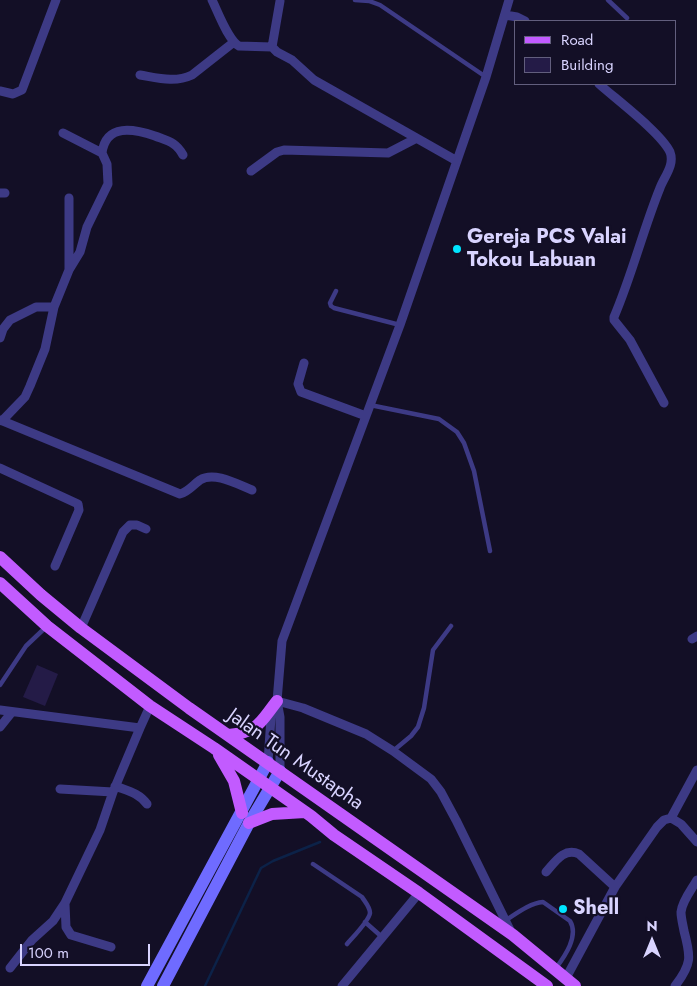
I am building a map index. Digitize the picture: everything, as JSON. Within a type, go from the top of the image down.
[{"type":"main road","name":"Jalan Tun Mustapha","points":[[0,557],[41,595],[81,628],[189,708],[513,934],[570,982]]},
{"type":"main road","points":[[0,582],[47,626],[150,706],[308,814],[334,835],[546,986]]},
{"type":"main road","points":[[229,735],[248,732],[257,726],[277,701]]},
{"type":"main road","points":[[214,748],[234,781],[245,818]]},
{"type":"main road","points":[[163,986],[245,818],[268,762]]},
{"type":"main road","points":[[147,986],[245,818],[270,788],[280,771]]},
{"type":"main road","points":[[245,818],[272,814],[308,814]]},
{"type":"street","points":[[0,91],[13,94],[22,90],[56,0]]},
{"type":"street","points":[[212,0],[234,42],[239,46],[272,47],[292,60],[314,80],[415,139],[457,161]]},
{"type":"street","points":[[280,771],[280,717],[277,701],[282,640],[400,325],[486,77],[509,0]]},
{"type":"street","points":[[272,47],[280,1]]},
{"type":"street","points":[[505,15],[523,20]]},
{"type":"street","points":[[140,75],[174,80],[186,78],[234,42]]},
{"type":"street","points":[[600,85],[652,130],[663,141],[670,154],[669,170],[661,184],[652,208],[614,317],[614,320],[630,340],[664,403]]},
{"type":"street","points":[[183,155],[176,145],[140,131],[118,132],[109,137],[102,153],[107,164],[108,184],[87,227],[80,252],[69,270],[54,307],[45,349],[30,386],[24,397],[1,420],[180,494],[208,477],[215,477],[252,490]]},
{"type":"street","points":[[63,133],[102,153]]},
{"type":"street","points":[[251,171],[278,152],[284,150],[388,154],[415,139]]},
{"type":"street","points":[[69,198],[69,270]]},
{"type":"street","points":[[0,338],[3,329],[10,320],[36,307],[54,307]]},
{"type":"street","points":[[304,363],[298,384],[301,392],[366,416]]},
{"type":"street","points":[[0,468],[78,504],[79,510],[55,566]]},
{"type":"street","points":[[81,628],[123,532],[130,525],[137,525],[146,530]]},
{"type":"street","points":[[277,701],[303,708],[366,734],[393,751],[430,779],[441,792],[513,934]]},
{"type":"street","points":[[268,762],[271,716],[277,701]]},
{"type":"street","points":[[10,968],[32,940],[53,921],[65,903],[100,830],[114,789],[150,706]]},
{"type":"street","points":[[0,710],[140,728]]},
{"type":"street","points":[[0,726],[12,712]]},
{"type":"street","points":[[672,818],[697,770]]},
{"type":"street","points":[[60,788],[114,789],[135,793],[142,797],[147,804]]},
{"type":"street","points":[[570,982],[615,887],[664,820],[672,818],[681,824],[697,842]]},
{"type":"street","points":[[546,872],[562,855],[574,852],[579,854],[615,887]]},
{"type":"street","points":[[675,986],[688,969],[689,960],[681,909],[697,880]]},
{"type":"street","points":[[342,986],[419,894]]},
{"type":"street","points":[[65,903],[66,927],[71,935],[111,947]]},
{"type":"lane","points":[[355,0],[369,1],[380,5],[486,77]]},
{"type":"lane","points":[[608,0],[627,18]]},
{"type":"lane","points":[[336,291],[330,303],[334,308],[400,325]]},
{"type":"lane","points":[[370,405],[439,419],[456,432],[464,443],[474,471],[490,551]]},
{"type":"lane","points":[[0,685],[26,646],[47,626]]},
{"type":"lane","points":[[393,751],[411,736],[418,727],[424,708],[433,650],[451,626]]},
{"type":"lane","points":[[314,864],[362,897],[367,904],[370,912],[365,922],[348,944]]},
{"type":"lane","points":[[505,920],[520,911],[543,902],[570,921],[573,925],[570,947],[555,971]]},
{"type":"lane","points":[[365,922],[382,937]]},
{"type":"building","points":[[37,665],[58,674],[45,706],[23,697]]},
{"type":"waterway","points":[[205,986],[261,868],[273,861],[320,842]]},
{"type":"place","name":"Gereja PCS Valai Tokou Labuan","points":[[457,249]]},
{"type":"place","name":"Shell","points":[[563,909]]}]
